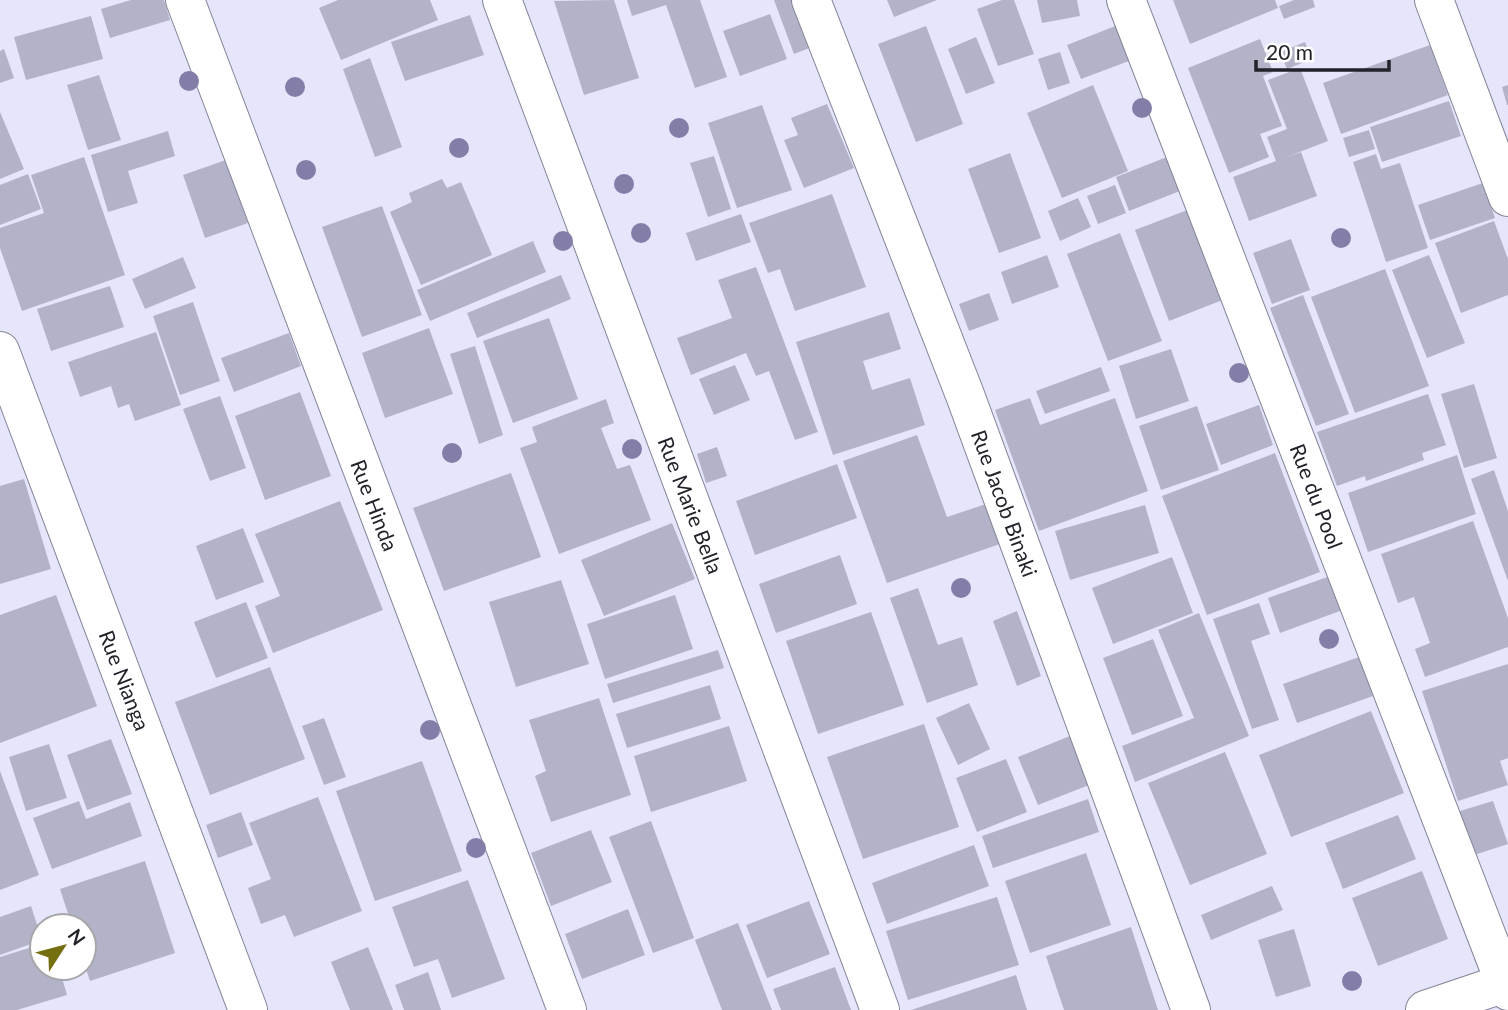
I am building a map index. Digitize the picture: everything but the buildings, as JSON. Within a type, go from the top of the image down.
[{"type":"street","name":"Rue Hinda","points":[[185,0],[567,1010]]},
{"type":"street","name":"Rue Marie Bella","points":[[502,0],[880,1010]]},
{"type":"street","name":"Rue Jacob Binaki","points":[[811,0],[965,395],[1191,1010]]},
{"type":"street","name":"Rue du Pool","points":[[1126,0],[1507,986]]},
{"type":"street","points":[[1434,0],[1508,197]]},
{"type":"street","name":"Rue Nianga","points":[[0,351],[248,1010]]},
{"type":"street","points":[[1425,1010],[1507,986]]}]
